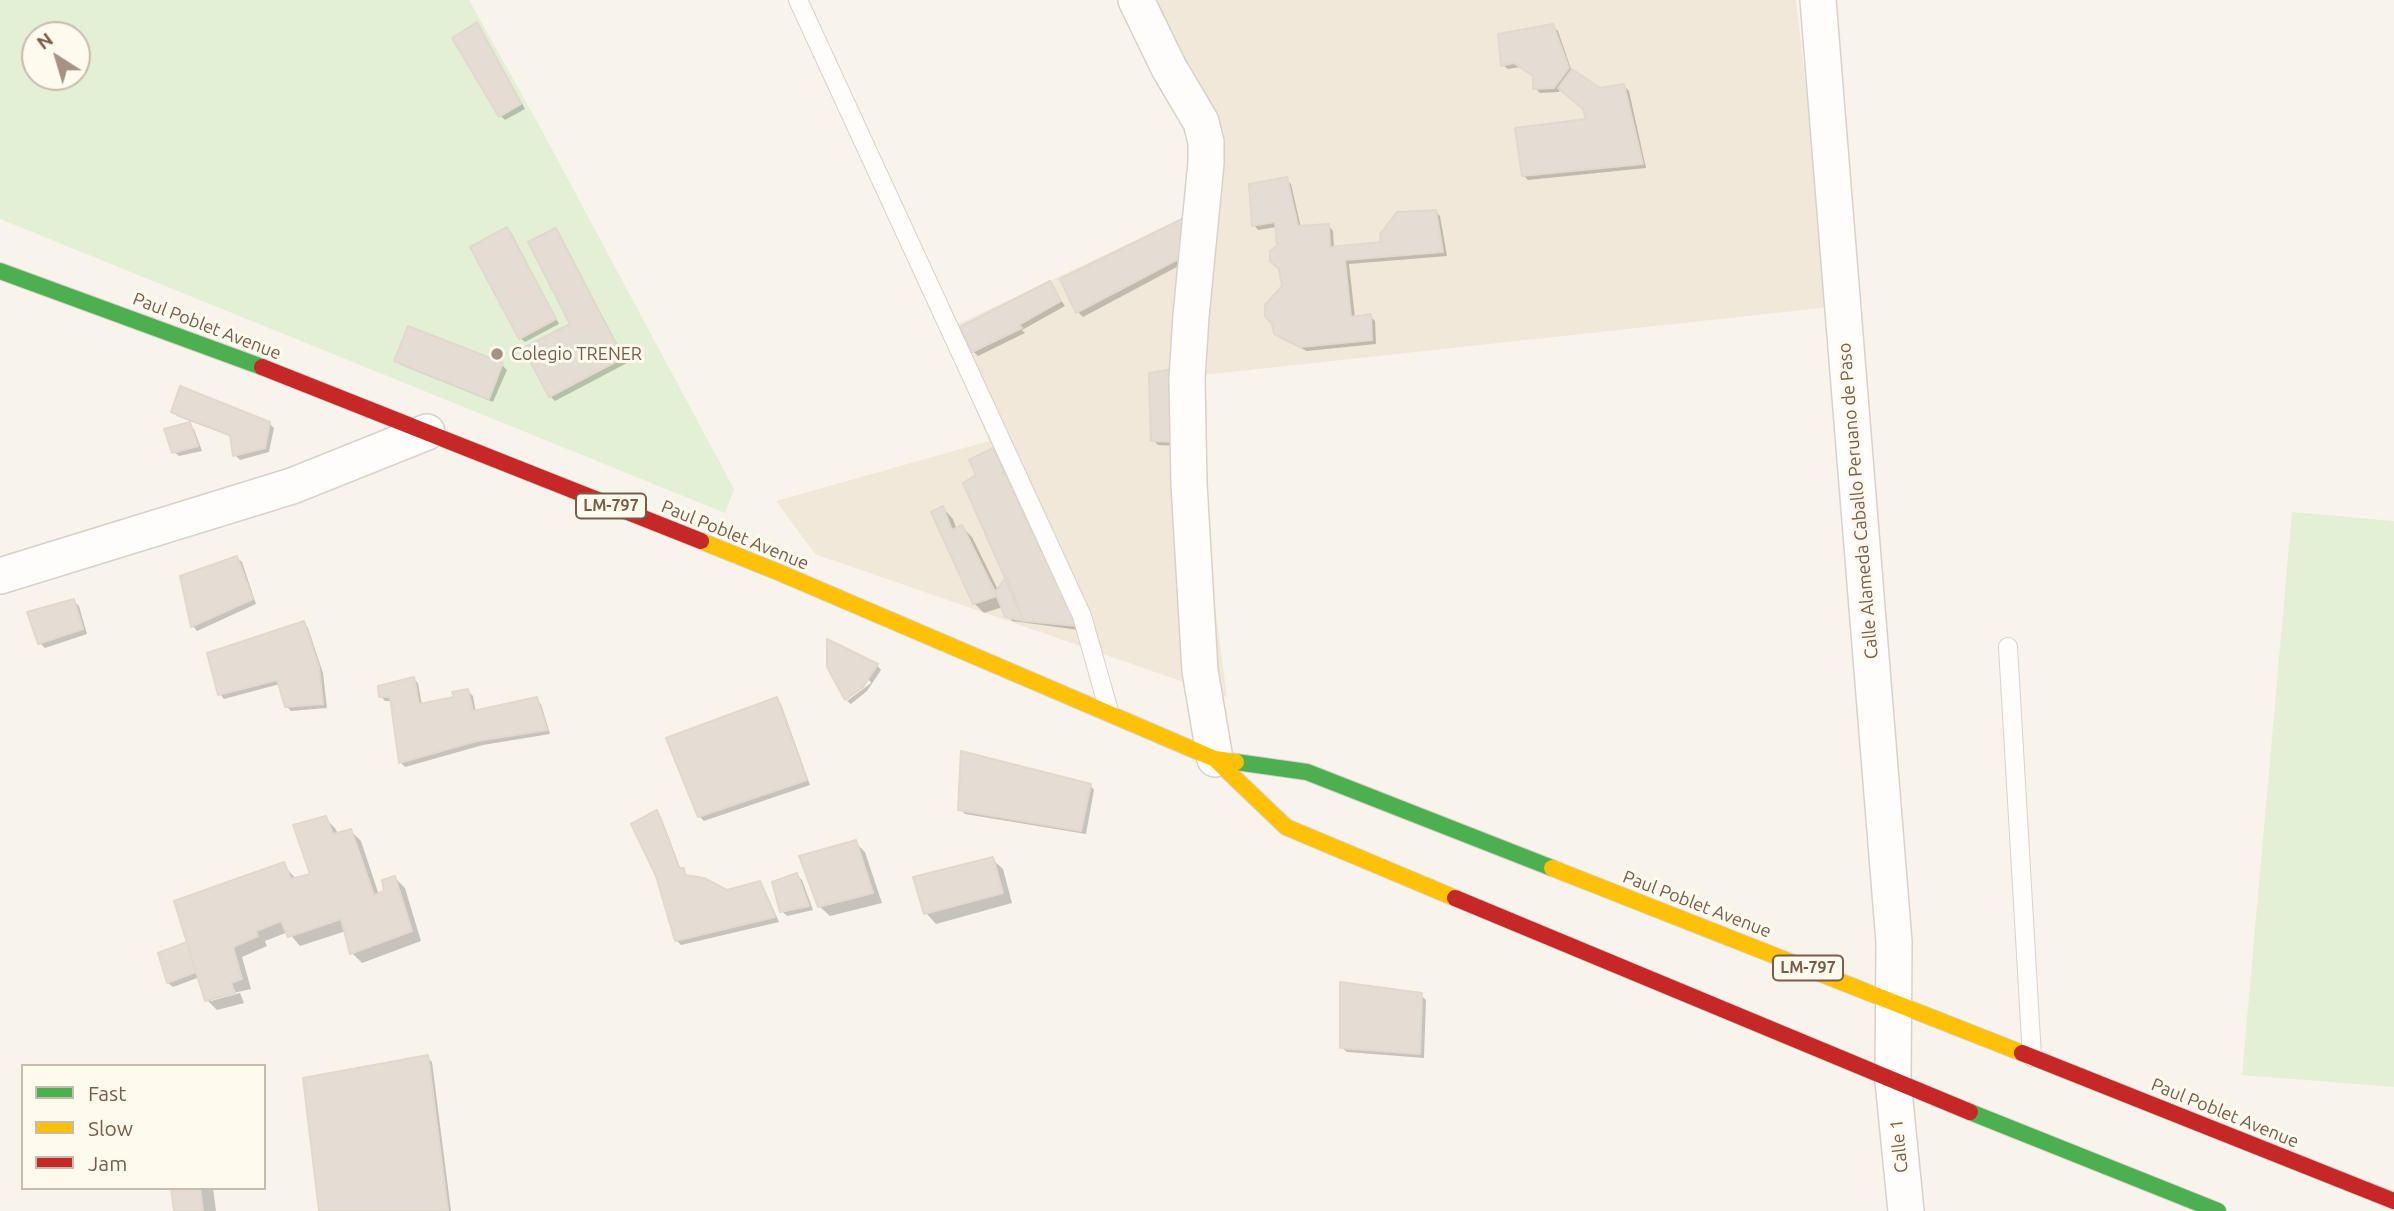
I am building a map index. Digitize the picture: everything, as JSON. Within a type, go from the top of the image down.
[{"type":"main road","name":"Paul Poblet Avenue","points":[[0,271],[200,343],[778,572],[1215,759],[1307,772],[2394,1201]]},
{"type":"main road","name":"Paul Poblet Avenue","points":[[1215,759],[1286,827],[1893,1081],[2218,1211]]},
{"type":"street","points":[[1136,0],[1169,68],[1200,122],[1206,142],[1191,316],[1189,484],[1200,671],[1215,759]]},
{"type":"street","name":"Calle Alameda Caballo Peruano de Paso","points":[[1818,0],[1894,942],[1893,1081]]},
{"type":"street","points":[[0,576],[292,486],[426,432]]},
{"type":"street","name":"Calle 1","points":[[1893,1081],[1906,1211]]},
{"type":"lane","points":[[798,0],[1082,616],[1110,714]]},
{"type":"lane","points":[[2008,647],[2032,1057]]},
{"type":"shaded area","points":[[1124,0],[1796,0],[1831,307],[1203,375],[1213,591],[1227,697],[815,554],[776,501],[989,441],[943,331],[1190,215],[1196,158]]},
{"type":"green space","name":"Colegio TRENER","points":[[0,0],[469,0],[734,489],[725,513],[0,219]]},
{"type":"green space","points":[[2292,512],[2394,521],[2394,1087],[2242,1075]]},
{"type":"building","points":[[477,22],[521,104],[499,117],[452,38]]},
{"type":"building","points":[[1553,24],[1569,68],[1554,88],[1533,89],[1533,76],[1514,63],[1501,66],[1498,34]]},
{"type":"building","points":[[1572,69],[1600,88],[1624,84],[1643,164],[1522,176],[1515,128],[1586,119],[1583,109],[1558,88]]},
{"type":"building","points":[[1287,177],[1298,226],[1329,224],[1330,247],[1381,242],[1380,234],[1397,212],[1436,210],[1443,252],[1345,260],[1351,317],[1371,314],[1372,340],[1301,347],[1274,334],[1272,324],[1265,316],[1265,305],[1282,286],[1279,269],[1270,261],[1270,251],[1277,246],[1275,222],[1252,226],[1249,184]]},
{"type":"building","points":[[1190,215],[1184,256],[1076,313],[1060,279]]},
{"type":"building","points":[[507,227],[556,319],[519,339],[470,247]]},
{"type":"building","points":[[556,228],[623,358],[549,397],[523,348],[570,324],[528,242]]},
{"type":"building","points":[[1050,281],[1061,301],[1019,325],[1022,328],[972,352],[960,327]]},
{"type":"building","points":[[408,326],[503,363],[489,399],[394,361]]},
{"type":"building","points":[[1175,369],[1175,442],[1151,441],[1149,373]]},
{"type":"building","points":[[180,386],[270,422],[265,448],[233,456],[230,435],[171,412]]},
{"type":"building","points":[[190,422],[198,446],[172,453],[164,429]]},
{"type":"building","points":[[993,448],[1077,626],[1024,621],[963,483],[976,475],[969,460]]},
{"type":"building","points":[[943,506],[952,530],[962,525],[997,596],[973,604],[931,512]]},
{"type":"building","points":[[237,556],[253,599],[191,627],[180,576]]},
{"type":"building","points":[[1006,577],[1024,621],[1005,617],[995,592]]},
{"type":"building","points":[[74,599],[83,629],[38,644],[27,612]]},
{"type":"building","points":[[304,621],[319,667],[323,704],[285,707],[277,680],[218,695],[207,653]]},
{"type":"building","points":[[827,639],[878,664],[863,687],[845,700],[827,667]]},
{"type":"building","points":[[414,677],[419,704],[454,697],[452,692],[468,689],[473,711],[537,697],[547,730],[477,741],[399,763],[390,697],[379,697],[378,686]]},
{"type":"building","points":[[777,697],[807,780],[698,817],[666,738]]},
{"type":"building","points":[[961,751],[1091,784],[1081,831],[958,810]]},
{"type":"building","points":[[657,810],[679,868],[684,868],[685,875],[704,878],[727,890],[760,881],[775,917],[675,941],[656,876],[631,824]]},
{"type":"building","points":[[326,816],[333,834],[351,829],[374,895],[384,891],[382,880],[395,876],[412,931],[350,954],[341,919],[288,937],[281,921],[256,931],[258,936],[233,947],[242,979],[231,983],[235,993],[205,1001],[174,901],[284,862],[291,879],[310,874],[293,825]]},
{"type":"building","points":[[856,840],[873,893],[818,907],[799,856]]},
{"type":"building","points":[[993,857],[1003,893],[924,914],[913,877]]},
{"type":"building","points":[[797,873],[809,906],[780,912],[772,882]]},
{"type":"building","points":[[187,942],[196,972],[167,983],[158,953]]},
{"type":"building","points":[[1340,982],[1422,993],[1420,1054],[1340,1048]]},
{"type":"building","points":[[428,1055],[448,1211],[319,1211],[303,1078]]},
{"type":"building","points":[[171,1190],[200,1190],[203,1211],[174,1211]]},
{"type":"traffic: fast","points":[[0,271],[262,367]]},
{"type":"traffic: fast","points":[[1236,762],[1307,772],[1552,868]]},
{"type":"traffic: fast","points":[[1970,1112],[2218,1211]]},
{"type":"traffic: slow","points":[[701,541],[1215,759],[1236,762]]},
{"type":"traffic: slow","points":[[1215,759],[1286,827],[1455,898]]},
{"type":"traffic: slow","points":[[1552,868],[2022,1053]]},
{"type":"traffic: jam","points":[[262,367],[701,541]]},
{"type":"traffic: jam","points":[[1455,898],[1970,1112]]},
{"type":"traffic: jam","points":[[2022,1053],[2394,1201]]},
{"type":"place","name":"Colegio TRENER","points":[[497,354]]}]
